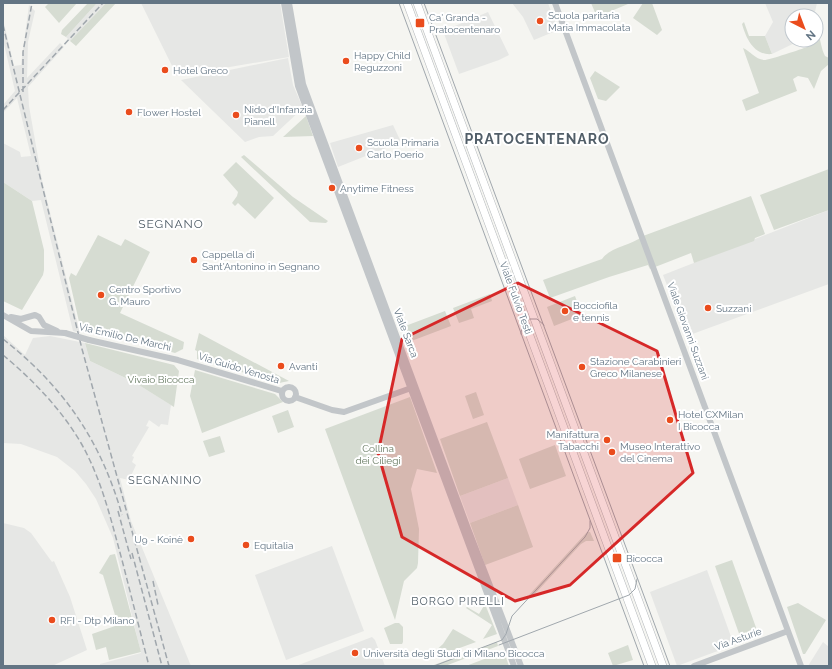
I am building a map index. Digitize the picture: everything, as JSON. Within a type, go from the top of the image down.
[{"type":"main road","name":"Viale Fulvio Testi","points":[[407,3],[652,666]]},
{"type":"main road","name":"Viale Fulvio Testi","points":[[417,3],[663,666]]},
{"type":"main road","points":[[520,309],[529,306]]},
{"type":"main road","points":[[625,592],[635,592]]},
{"type":"street","name":"Viale Sarca","points":[[284,3],[298,86],[521,666]]},
{"type":"street","name":"Viale Sarca","points":[[290,3],[303,84],[514,666]]},
{"type":"street","name":"Viale Giovanni Suzzani","points":[[555,3],[801,666]]},
{"type":"street","name":"Via Emilio De Marchi","points":[[4,316],[19,319],[32,315],[37,316],[41,322],[63,333]]},
{"type":"street","name":"Via Emilio De Marchi","points":[[4,316],[30,330],[63,333],[187,362]]},
{"type":"street","points":[[26,327],[25,321],[27,317]]},
{"type":"street","points":[[35,331],[39,328],[41,322]]},
{"type":"street","name":"Via Guido Venosta","points":[[187,362],[282,392]]},
{"type":"street","points":[[286,387],[291,387],[295,391],[295,397],[292,401],[285,400],[282,396],[282,392],[286,387]]},
{"type":"street","points":[[295,397],[332,410],[344,412],[413,388]]},
{"type":"street","name":"Via Asturie","points":[[694,666],[788,631]]},
{"type":"highlighted area","points":[[518,283],[657,351],[693,473],[570,585],[515,601],[402,537],[378,453],[402,339]]},
{"type":"shaded area","points":[[97,3],[106,3],[70,41],[66,37]]},
{"type":"shaded area","points":[[141,3],[280,3],[289,57],[177,76]]},
{"type":"shaded area","name":"Scuola paritaria Maria Immacolata","points":[[512,3],[548,3],[558,30],[534,40],[523,17]]},
{"type":"shaded area","points":[[765,3],[817,3],[816,8],[784,8],[784,48],[772,54],[765,36],[773,22]]},
{"type":"shaded area","points":[[29,5],[35,11],[28,42],[27,78],[60,43],[64,47],[28,87],[29,106],[42,180],[80,333],[73,331],[41,200],[32,201],[3,182],[3,143],[20,152],[21,157],[31,156],[17,98],[3,113],[3,105],[15,91],[3,40],[3,19],[14,66],[21,65]]},
{"type":"shaded area","points":[[488,12],[509,55],[459,74],[443,31]]},
{"type":"shaded area","points":[[288,58],[293,85],[303,108],[273,136],[259,137],[245,142],[181,80]]},
{"type":"shaded area","name":"Scuola Primaria Carlo Poerio","points":[[393,125],[401,142],[338,167],[330,143]]},
{"type":"shaded area","points":[[829,210],[829,284],[687,336],[663,275]]},
{"type":"shaded area","points":[[3,335],[25,355],[33,338],[50,336],[85,343],[90,361],[134,382],[171,405],[168,425],[161,424],[159,427],[149,420],[146,426],[149,427],[132,456],[134,457],[132,462],[136,465],[129,480],[120,478],[131,521],[191,666],[100,666],[100,664],[141,653],[113,538],[96,499],[75,471],[57,457],[21,444],[3,443]]},
{"type":"shaded area","points":[[508,478],[518,505],[470,523],[460,496]]},
{"type":"shaded area","points":[[3,523],[24,528],[31,533],[52,562],[54,561],[70,597],[87,650],[52,666],[3,666]]},
{"type":"shaded area","points":[[332,546],[364,631],[286,660],[255,575]]},
{"type":"shaded area","points":[[707,570],[734,645],[677,666],[650,592]]},
{"type":"shaded area","name":"Università degli Studi di Milano Bicocca","points":[[372,637],[375,640],[385,666],[296,666]]},
{"type":"shaded area","points":[[823,642],[829,647],[829,666],[808,666]]},
{"type":"green space","points":[[49,3],[77,3],[59,23],[45,7]]},
{"type":"green space","points":[[88,3],[97,3],[66,37],[61,34],[62,30]]},
{"type":"green space","points":[[106,3],[116,3],[76,46],[70,41]]},
{"type":"green space","points":[[591,3],[627,3],[628,4],[597,17]]},
{"type":"green space","points":[[643,3],[652,3],[662,30],[657,35],[633,18]]},
{"type":"green space","points":[[744,22],[749,36],[765,36],[772,54],[760,52],[752,45],[742,24]]},
{"type":"green space","points":[[743,48],[758,58],[764,60],[804,48],[822,48],[825,56],[829,58],[829,64],[821,71],[814,89],[808,78],[798,76],[793,79],[797,91],[746,111],[742,100],[759,93]]},
{"type":"green space","points":[[595,71],[620,87],[606,101],[598,99],[590,78]]},
{"type":"green space","points":[[306,116],[313,136],[283,137]]},
{"type":"green space","points":[[244,155],[293,197],[328,221],[326,223],[310,222],[241,157]]},
{"type":"green space","points":[[236,162],[274,198],[255,219],[238,203],[235,206],[232,203],[238,192],[223,175]]},
{"type":"green space","points":[[829,169],[829,210],[774,230],[760,195]]},
{"type":"green space","points":[[3,182],[32,201],[44,250],[43,275],[22,310],[3,301]]},
{"type":"green space","points":[[751,196],[765,234],[755,238],[754,241],[694,263],[691,253],[650,269],[648,265],[550,298],[543,280],[602,259],[611,251],[643,236]]},
{"type":"green space","name":"Centro Sportivo G. Mauro","points":[[98,235],[121,246],[125,239],[150,252],[120,313],[184,342],[183,349],[175,353],[80,326],[69,278],[71,273],[76,276]]},
{"type":"green space","points":[[490,294],[492,301],[471,309],[474,318],[459,323],[453,308]]},
{"type":"green space","name":"Bocciofila e tennis","points":[[575,296],[582,315],[554,326],[547,307]]},
{"type":"green space","points":[[445,311],[451,326],[406,343],[400,328]]},
{"type":"green space","points":[[199,333],[289,381],[279,383],[197,359],[197,351],[195,350]]},
{"type":"green space","name":"Vivaio Bicocca","points":[[85,343],[174,365],[179,371],[174,407],[134,382],[90,361]]},
{"type":"green space","points":[[195,370],[275,394],[283,402],[202,433],[190,396]]},
{"type":"green space","points":[[476,392],[484,415],[473,419],[465,396]]},
{"type":"green space","name":"Collina dei Ciliegi","points":[[410,397],[437,473],[417,469],[411,489],[419,529],[418,563],[417,568],[404,581],[395,620],[325,429]]},
{"type":"green space","points":[[288,410],[294,427],[278,433],[272,416]]},
{"type":"green space","points":[[487,422],[508,478],[460,496],[440,439]]},
{"type":"green space","points":[[220,436],[225,452],[209,457],[203,441]]},
{"type":"green space","points":[[555,445],[566,476],[530,489],[519,459]]},
{"type":"green space","points":[[518,505],[533,547],[485,565],[470,523]]},
{"type":"green space","points":[[587,532],[590,532],[594,541],[586,541],[581,544],[532,597],[529,595]]},
{"type":"green space","points":[[115,554],[141,652],[109,660],[106,647],[96,650],[92,634],[118,625],[103,575],[99,573],[110,555]]},
{"type":"green space","points":[[732,560],[759,636],[742,642],[715,566]]},
{"type":"green space","points":[[798,603],[826,620],[805,654],[803,654],[787,607]]},
{"type":"green space","points":[[485,604],[497,634],[483,639],[492,625],[466,608],[467,607],[479,614]]},
{"type":"green space","points":[[395,623],[399,623],[403,627],[402,644],[390,644],[384,628]]},
{"type":"green space","points":[[453,629],[476,642],[424,661],[443,644]]},
{"type":"green space","points":[[497,642],[498,646],[445,666],[431,666]]},
{"type":"green space","points":[[628,645],[633,660],[613,666],[608,653]]},
{"type":"green space","points":[[504,652],[509,666],[466,666],[500,653]]},
{"type":"tram line","points":[[399,3],[644,666]]},
{"type":"tram line","points":[[424,3],[670,666]]},
{"type":"tram line","points":[[521,334],[522,324],[528,319],[537,319],[544,325]]},
{"type":"tram line","points":[[434,666],[502,640],[506,634],[512,616],[585,537],[590,528],[590,521]]},
{"type":"tram line","points":[[499,645],[629,595],[635,589],[637,579]]},
{"type":"railway","points":[[23,92],[23,52],[32,3]]},
{"type":"railway","points":[[3,110],[103,3]]},
{"type":"railway","points":[[3,25],[82,349],[169,666]]},
{"type":"railway","points":[[3,339],[25,357],[44,376],[78,417],[103,463],[122,515]]},
{"type":"railway","points":[[3,355],[36,385],[65,418],[81,443],[95,471],[110,515],[149,666]]},
{"type":"railway","points":[[118,511],[131,559]]},
{"type":"railway","points":[[132,553],[162,666]]},
{"type":"railway","points":[[153,581],[158,605]]},
{"type":"place","name":"Scuola paritaria Maria Immacolata","points":[[540,21]]},
{"type":"place","name":"Ca' Granda - Pratocentenaro","points":[[420,23]]},
{"type":"place","name":"Happy Child Reguzzoni","points":[[346,61]]},
{"type":"place","name":"Hotel Greco","points":[[165,70]]},
{"type":"place","name":"Flower Hostel","points":[[129,112]]},
{"type":"place","name":"Nido d'Infanzia Pianell","points":[[236,115]]},
{"type":"place","name":"Scuola Primaria Carlo Poerio","points":[[359,148]]},
{"type":"place","name":"Anytime Fitness","points":[[332,188]]},
{"type":"place","name":"Cappella di Sant'Antonino in Segnano","points":[[194,260]]},
{"type":"place","name":"Centro Sportivo G. Mauro","points":[[101,295]]},
{"type":"place","name":"Suzzani","points":[[708,308]]},
{"type":"place","name":"Bocciofila e tennis","points":[[565,311]]},
{"type":"place","name":"Avanti","points":[[281,366]]},
{"type":"place","name":"Stazione Carabinieri Greco Milanese","points":[[582,367]]},
{"type":"place","name":"Hotel CXMilan I Bicocca","points":[[670,420]]},
{"type":"place","name":"Manifattura Tabacchi","points":[[607,440]]},
{"type":"place","name":"Museo Interattivo del Cinema","points":[[612,452]]},
{"type":"place","name":"U9 - Koinè","points":[[191,539]]},
{"type":"place","name":"Equitalia","points":[[246,545]]},
{"type":"place","name":"Bicocca","points":[[617,558]]},
{"type":"place","name":"RFI - Dtp Milano","points":[[52,620]]},
{"type":"place","name":"Università degli Studi di Milano Bicocca","points":[[355,653]]},
{"type":"district","name":"PRATOCENTENARO","points":[[537,139]]},
{"type":"district","name":"SEGNANO","points":[[171,224]]},
{"type":"district","name":"SEGNANINO","points":[[165,480]]},
{"type":"district","name":"BORGO PIRELLI","points":[[458,601]]}]
